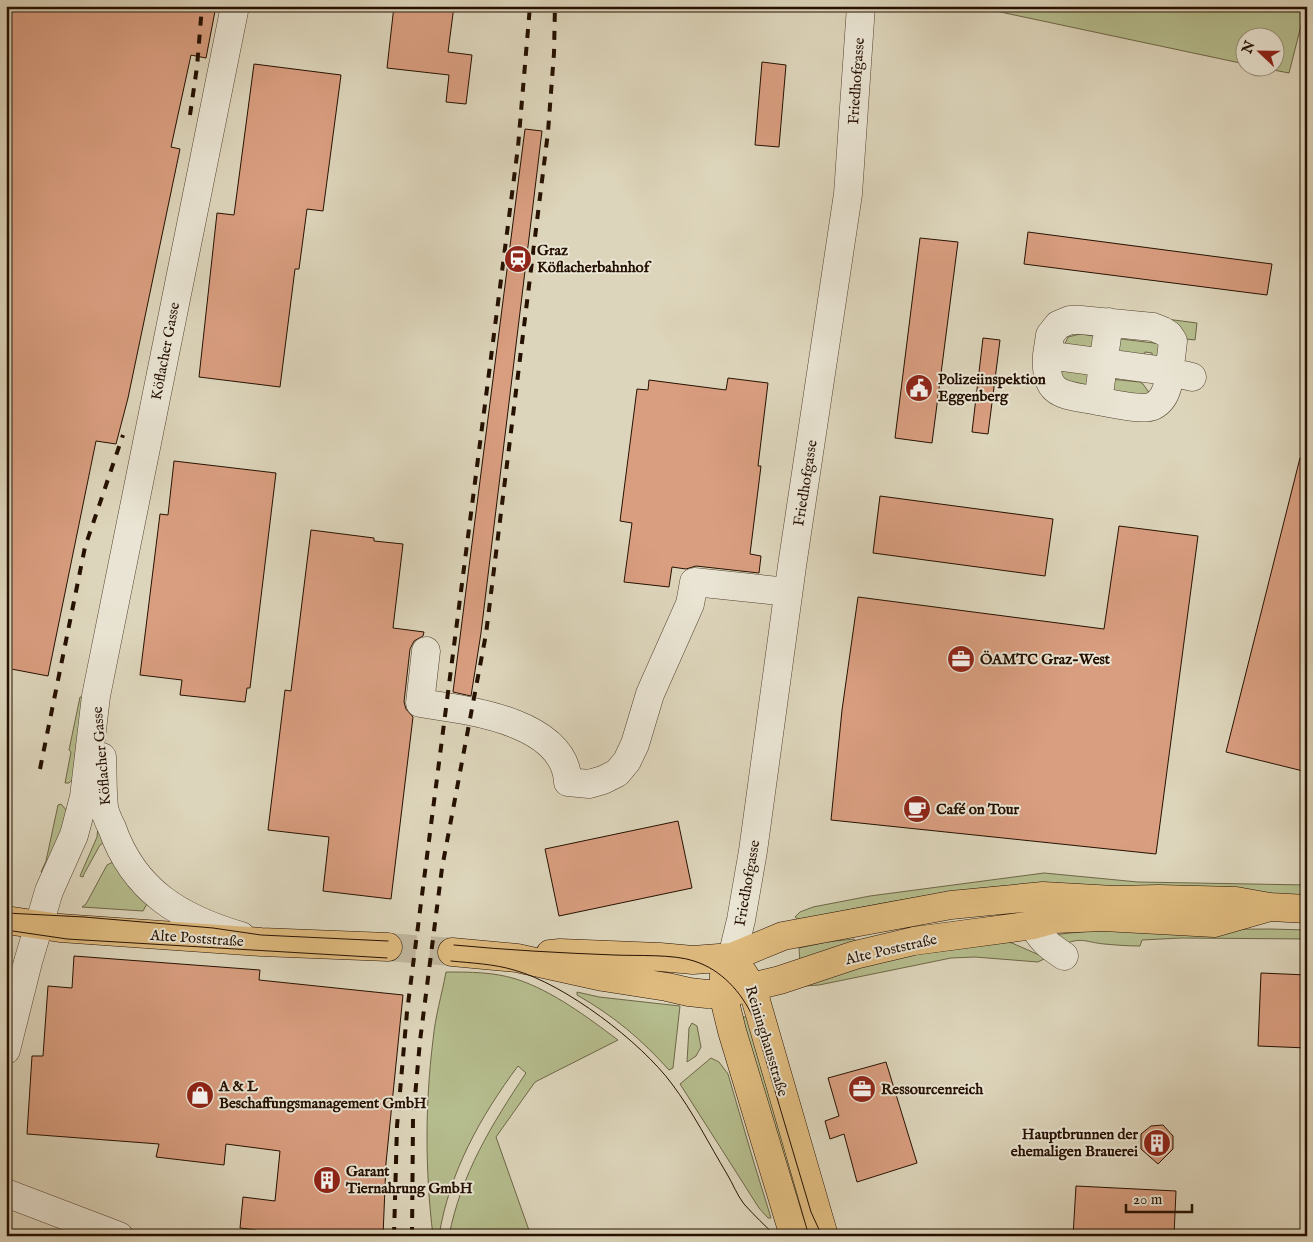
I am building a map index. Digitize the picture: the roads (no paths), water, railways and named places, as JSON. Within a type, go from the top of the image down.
[{"type":"main road","name":"Alte Poststraße","points":[[517,958],[560,953],[693,960],[732,957],[783,936],[933,908],[998,899],[1042,896],[1114,900],[1236,901],[1270,907],[1307,910]]},
{"type":"main road","name":"Alte Poststraße","points":[[452,952],[517,958],[603,977],[689,992],[724,994],[780,980],[856,955],[914,941],[1033,925],[1055,919],[1103,917],[1214,923],[1270,907]]},
{"type":"main road","name":"Alte Poststraße","points":[[6,920],[39,926],[261,942],[388,947]]},
{"type":"main road","name":"Reininghausstraße","points":[[732,957],[752,987],[824,1236]]},
{"type":"main road","name":"Reininghausstraße","points":[[732,957],[724,977],[724,994],[732,1031],[794,1236]]},
{"type":"street","name":"Köflacher Gasse","points":[[6,1050],[49,892],[74,835],[84,797],[96,696],[235,6]]},
{"type":"street","name":"Friedhofgasse","points":[[732,957],[741,920],[753,851],[788,592],[848,194],[861,6]]},
{"type":"street","points":[[1070,320],[1109,322],[1153,328],[1163,331],[1173,341],[1175,373],[1160,400],[1152,407],[1145,408],[1067,395],[1052,387],[1046,372],[1047,355],[1050,335],[1058,325],[1070,320]]},
{"type":"street","points":[[1098,400],[1109,322]]},
{"type":"street","points":[[1047,355],[1175,373]]},
{"type":"street","points":[[426,651],[420,703],[480,713],[522,727],[541,738],[558,755],[566,767],[568,782],[589,784],[610,777],[627,761],[635,744],[650,694],[690,604],[694,582],[788,592]]},
{"type":"street","name":"Köflacher Gasse","points":[[96,696],[103,770],[104,808],[117,845],[133,871],[169,906],[213,928],[261,942]]},
{"type":"street","points":[[1033,925],[1047,945],[1064,956]]},
{"type":"street","points":[[6,1192],[119,1236]]},
{"type":"tunnel","points":[[388,947],[452,952]]},
{"type":"tram line","points":[[6,913],[84,917],[213,928],[261,935],[388,941]]},
{"type":"tram line","points":[[6,930],[67,939],[387,958]]},
{"type":"tram line","points":[[454,945],[554,952],[676,957],[704,965],[722,976],[743,999],[753,1017],[811,1212],[822,1236]]},
{"type":"tram line","points":[[451,961],[499,966],[534,977],[578,1001],[622,1033],[641,1050],[672,1084],[694,1117],[744,1204],[776,1236]]},
{"type":"railway","points":[[190,115],[197,67],[202,6]]},
{"type":"railway","points":[[394,1236],[397,1126],[407,1012],[518,147],[530,6]]},
{"type":"railway","points":[[412,1236],[413,1119],[420,1041],[442,868],[486,634],[548,132],[554,53],[555,6]]},
{"type":"railway","points":[[40,769],[85,547],[123,435]]},
{"type":"place","name":"Graz Köflacherbahnhof","points":[[518,259]]},
{"type":"place","name":"Polizeiinspektion Eggenberg","points":[[919,388]]},
{"type":"place","name":"ÖAMTC Graz-West","points":[[961,659]]},
{"type":"place","name":"Café on Tour","points":[[917,809]]},
{"type":"place","name":"Ressourcenreich","points":[[862,1089]]},
{"type":"place","name":"A & L Beschaffungsmanagement GmbH","points":[[200,1095]]},
{"type":"place","name":"Hauptbrunnen der ehemaligen Brauerei","points":[[1157,1143]]},
{"type":"place","name":"Garant Tiernahrung GmbH","points":[[327,1180]]}]
